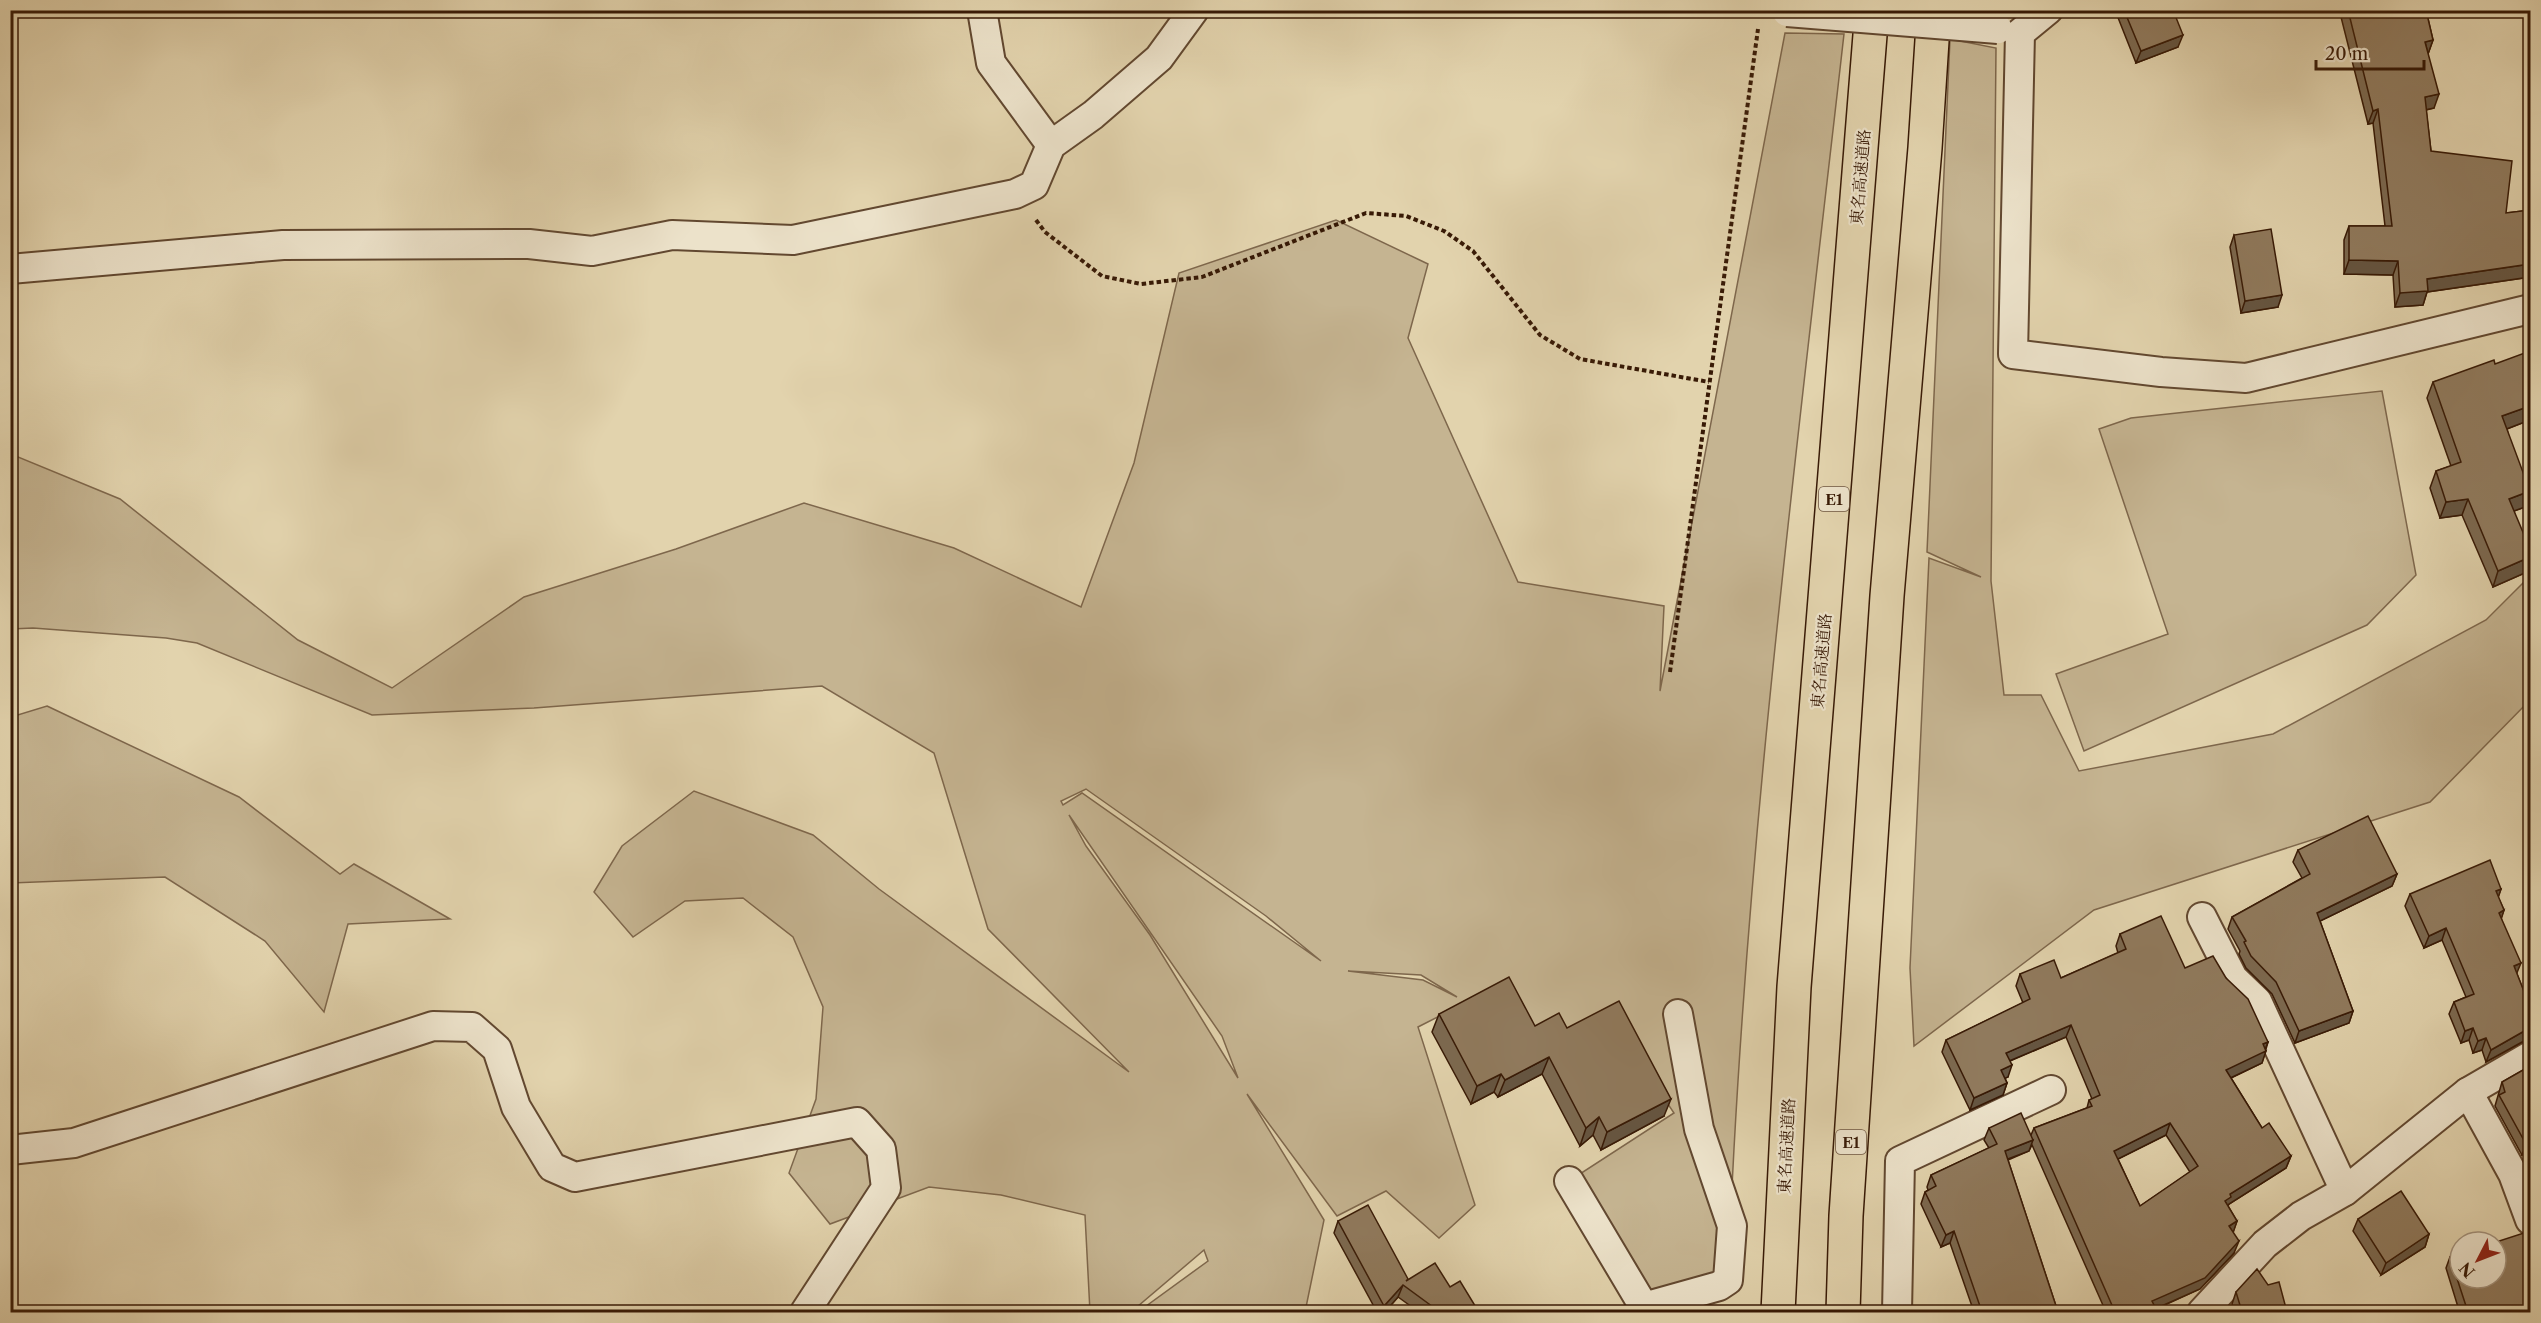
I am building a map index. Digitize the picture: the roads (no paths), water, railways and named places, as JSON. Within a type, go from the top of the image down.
[{"type":"highway","name":"東名高速道路","points":[[1778,1312],[1794,987],[1872,10]]},
{"type":"highway","name":"E1","points":[[1843,1312],[1846,1216],[1887,596],[1926,148],[1934,10]]},
{"type":"street","points":[[982,10],[991,63],[1051,145]]},
{"type":"street","points":[[10,269],[283,245],[529,244],[592,251],[672,235],[794,240],[1015,194],[1034,185],[1051,145],[1093,115],[1159,58],[1194,10]]},
{"type":"street","points":[[1773,15],[2009,31],[2048,10]]},
{"type":"street","points":[[2009,31],[2013,354],[2161,372],[2246,378],[2530,309]]},
{"type":"street","points":[[2202,917],[2233,978],[2257,1000],[2345,1191]]},
{"type":"street","points":[[1569,1180],[1645,1310],[1719,1286],[1728,1280],[1732,1226],[1699,1129],[1678,1014]]},
{"type":"street","points":[[10,1150],[74,1143],[432,1026],[472,1027],[497,1049],[516,1107],[552,1167],[575,1177],[857,1122],[881,1149],[885,1188],[805,1312]]},
{"type":"street","points":[[2202,1312],[2265,1244],[2301,1216],[2345,1191],[2468,1092],[2530,1056]]},
{"type":"street","points":[[1897,1312],[1900,1161],[2051,1090]]},
{"type":"street","points":[[2468,1092],[2522,1171],[2530,1220]]}]
